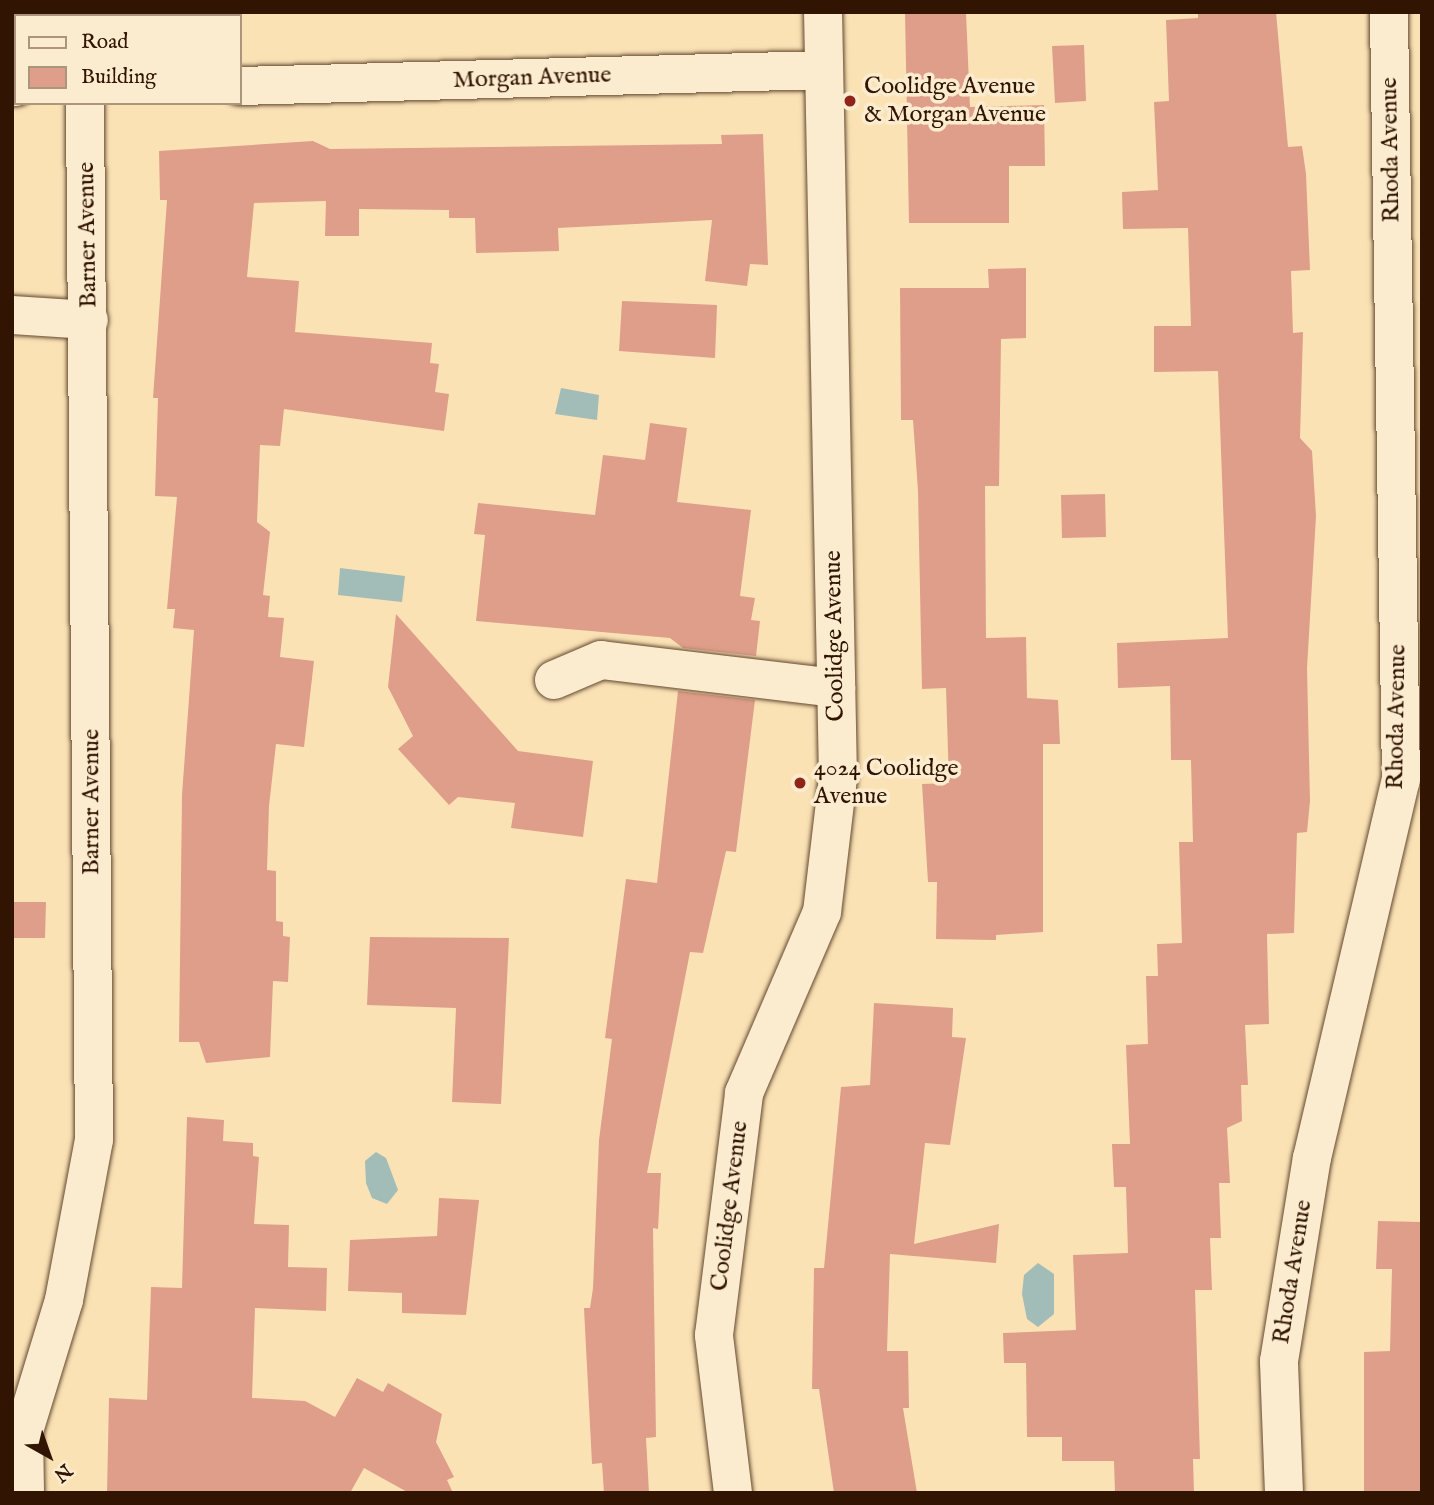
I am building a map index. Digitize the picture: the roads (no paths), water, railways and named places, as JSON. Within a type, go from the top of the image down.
[{"type":"street","name":"Coolidge Avenue","points":[[733,1493],[715,1335],[742,1106],[822,912],[838,778],[823,12]]},
{"type":"street","name":"Rhoda Avenue","points":[[1284,1493],[1279,1361],[1310,1171],[1401,780],[1389,12]]},
{"type":"street","name":"Morgan Avenue","points":[[242,86],[824,70]]},
{"type":"street","name":"Barner Avenue","points":[[25,1493],[24,1431],[64,1300],[94,1140],[89,320],[85,105]]},
{"type":"street","points":[[12,315],[89,320]]},
{"type":"street","points":[[554,680],[601,660],[836,688]]},
{"type":"water","points":[[561,388],[599,395],[597,420],[555,414]]},
{"type":"water","points":[[340,568],[405,576],[402,602],[338,595]]},
{"type":"water","points":[[376,1152],[386,1158],[398,1190],[387,1204],[372,1198],[366,1183],[365,1161]]},
{"type":"water","points":[[1038,1263],[1054,1274],[1054,1314],[1038,1327],[1027,1319],[1022,1294],[1024,1275]]},
{"type":"place","name":"Coolidge Avenue & Morgan Avenue","points":[[850,101]]},
{"type":"place","name":"4024 Coolidge Avenue","points":[[800,783]]}]
